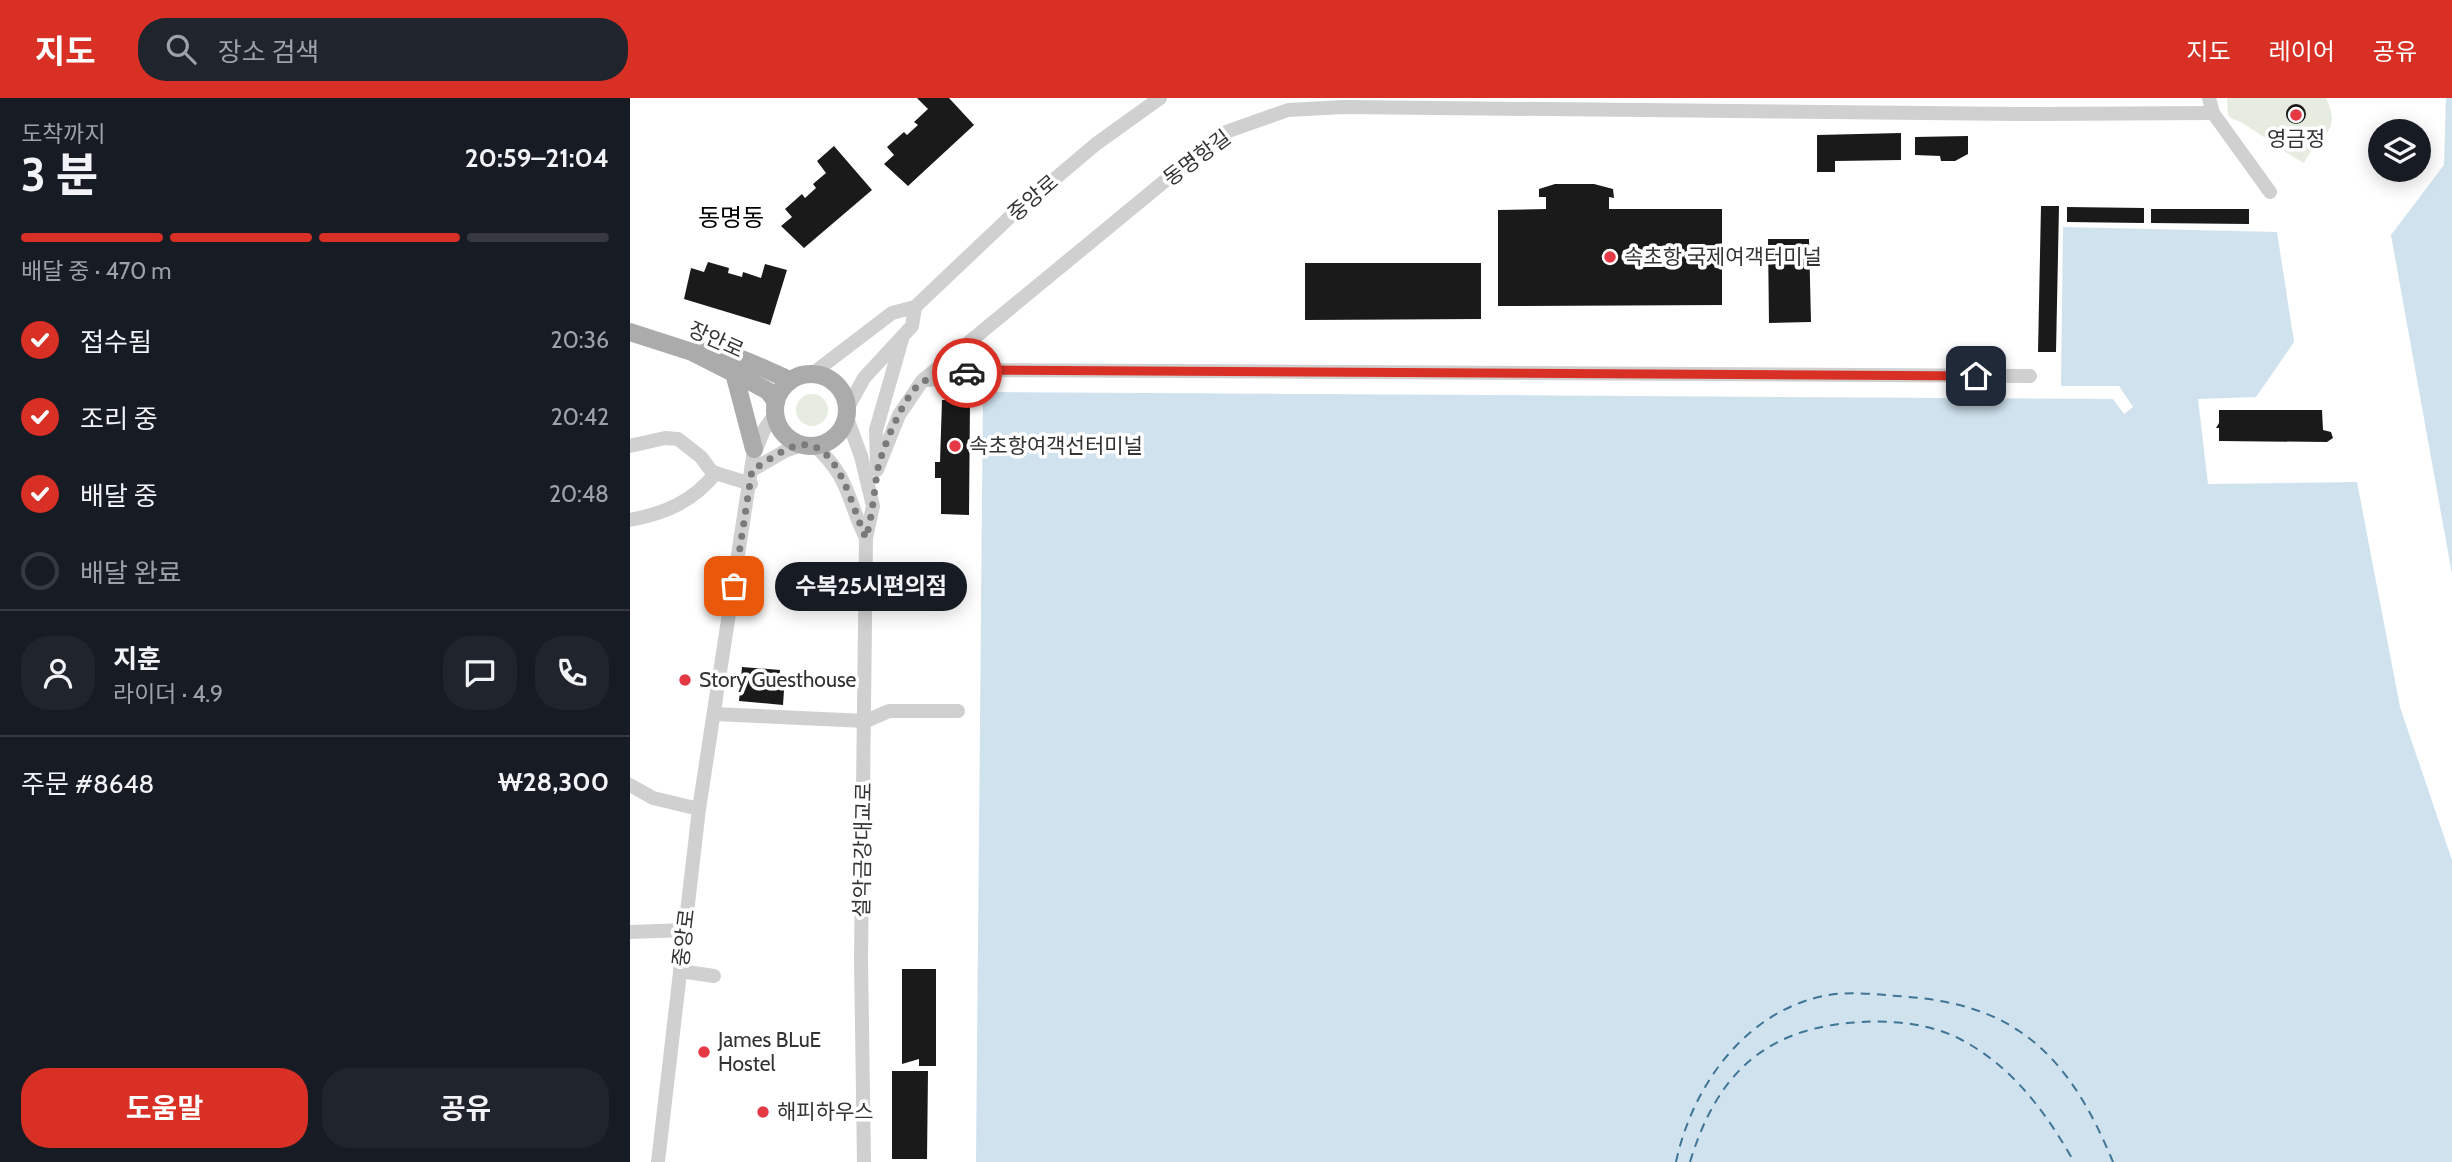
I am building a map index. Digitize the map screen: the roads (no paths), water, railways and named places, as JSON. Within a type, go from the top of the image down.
[{"type":"main road","name":"장안로","points":[[630,332],[692,352],[734,373],[768,391],[776,408]]},
{"type":"main road","points":[[692,352],[712,351],[732,356],[790,380]]},
{"type":"main road","points":[[734,373],[754,449]]},
{"type":"main road","points":[[812,373],[832,380],[845,397],[847,412],[836,437],[808,445],[789,439],[780,428],[776,408],[784,386],[790,380],[812,373]]},
{"type":"street","name":"중앙로","points":[[915,307],[1096,144],[1160,98]]},
{"type":"street","points":[[1772,98],[1785,112]]},
{"type":"street","points":[[2208,98],[2213,113],[2270,192]]},
{"type":"street","name":"동명항길","points":[[877,470],[899,415],[922,382],[1223,133],[1288,110],[1344,102],[1785,112],[2213,113]]},
{"type":"street","points":[[812,373],[892,313],[915,307],[912,326],[864,378],[847,412],[873,506]]},
{"type":"street","points":[[866,538],[877,470],[876,430],[902,339]]},
{"type":"street","points":[[922,382],[956,374],[994,370],[2030,376]]},
{"type":"street","points":[[754,449],[776,408]]},
{"type":"street","points":[[630,446],[665,438],[678,439],[692,448],[716,473],[751,477],[808,445],[836,466],[866,538]]},
{"type":"street","name":"중앙로","points":[[658,1162],[699,809],[754,449]]},
{"type":"street","points":[[630,520],[661,514],[683,504],[703,489],[716,473]]},
{"type":"street","name":"설악금강대교로","points":[[864,1162],[861,958],[866,721],[866,538]]},
{"type":"street","points":[[714,714],[866,721],[889,711],[958,711]]},
{"type":"street","points":[[630,785],[653,798],[699,809]]},
{"type":"street","points":[[630,932],[685,930]]},
{"type":"street","points":[[680,971],[714,976]]},
{"type":"water","points":[[2446,98],[2452,98],[2452,574],[2391,235],[2444,165]]},
{"type":"water","points":[[2063,227],[2277,232],[2294,342],[2256,397],[2198,399],[2208,484],[2357,482],[2400,707],[2452,860],[2452,1162],[976,1162],[983,392],[2113,399],[2124,414],[2133,407],[2119,386],[2061,386]]},
{"type":"place","name":"영금정","points":[[2296,115]]},
{"type":"place","name":"속초항 국제여객터미널","points":[[1610,257]]},
{"type":"place","name":"속초항여객선터미널","points":[[955,446]]},
{"type":"place","name":"수복25시편의점","points":[[734,586]]},
{"type":"place","name":"Story Guesthouse","points":[[685,680]]},
{"type":"place","name":"James BLuE Hostel","points":[[704,1052]]},
{"type":"place","name":"해피하우스","points":[[763,1112]]},
{"type":"district","name":"동명동","points":[[731,218]]}]
